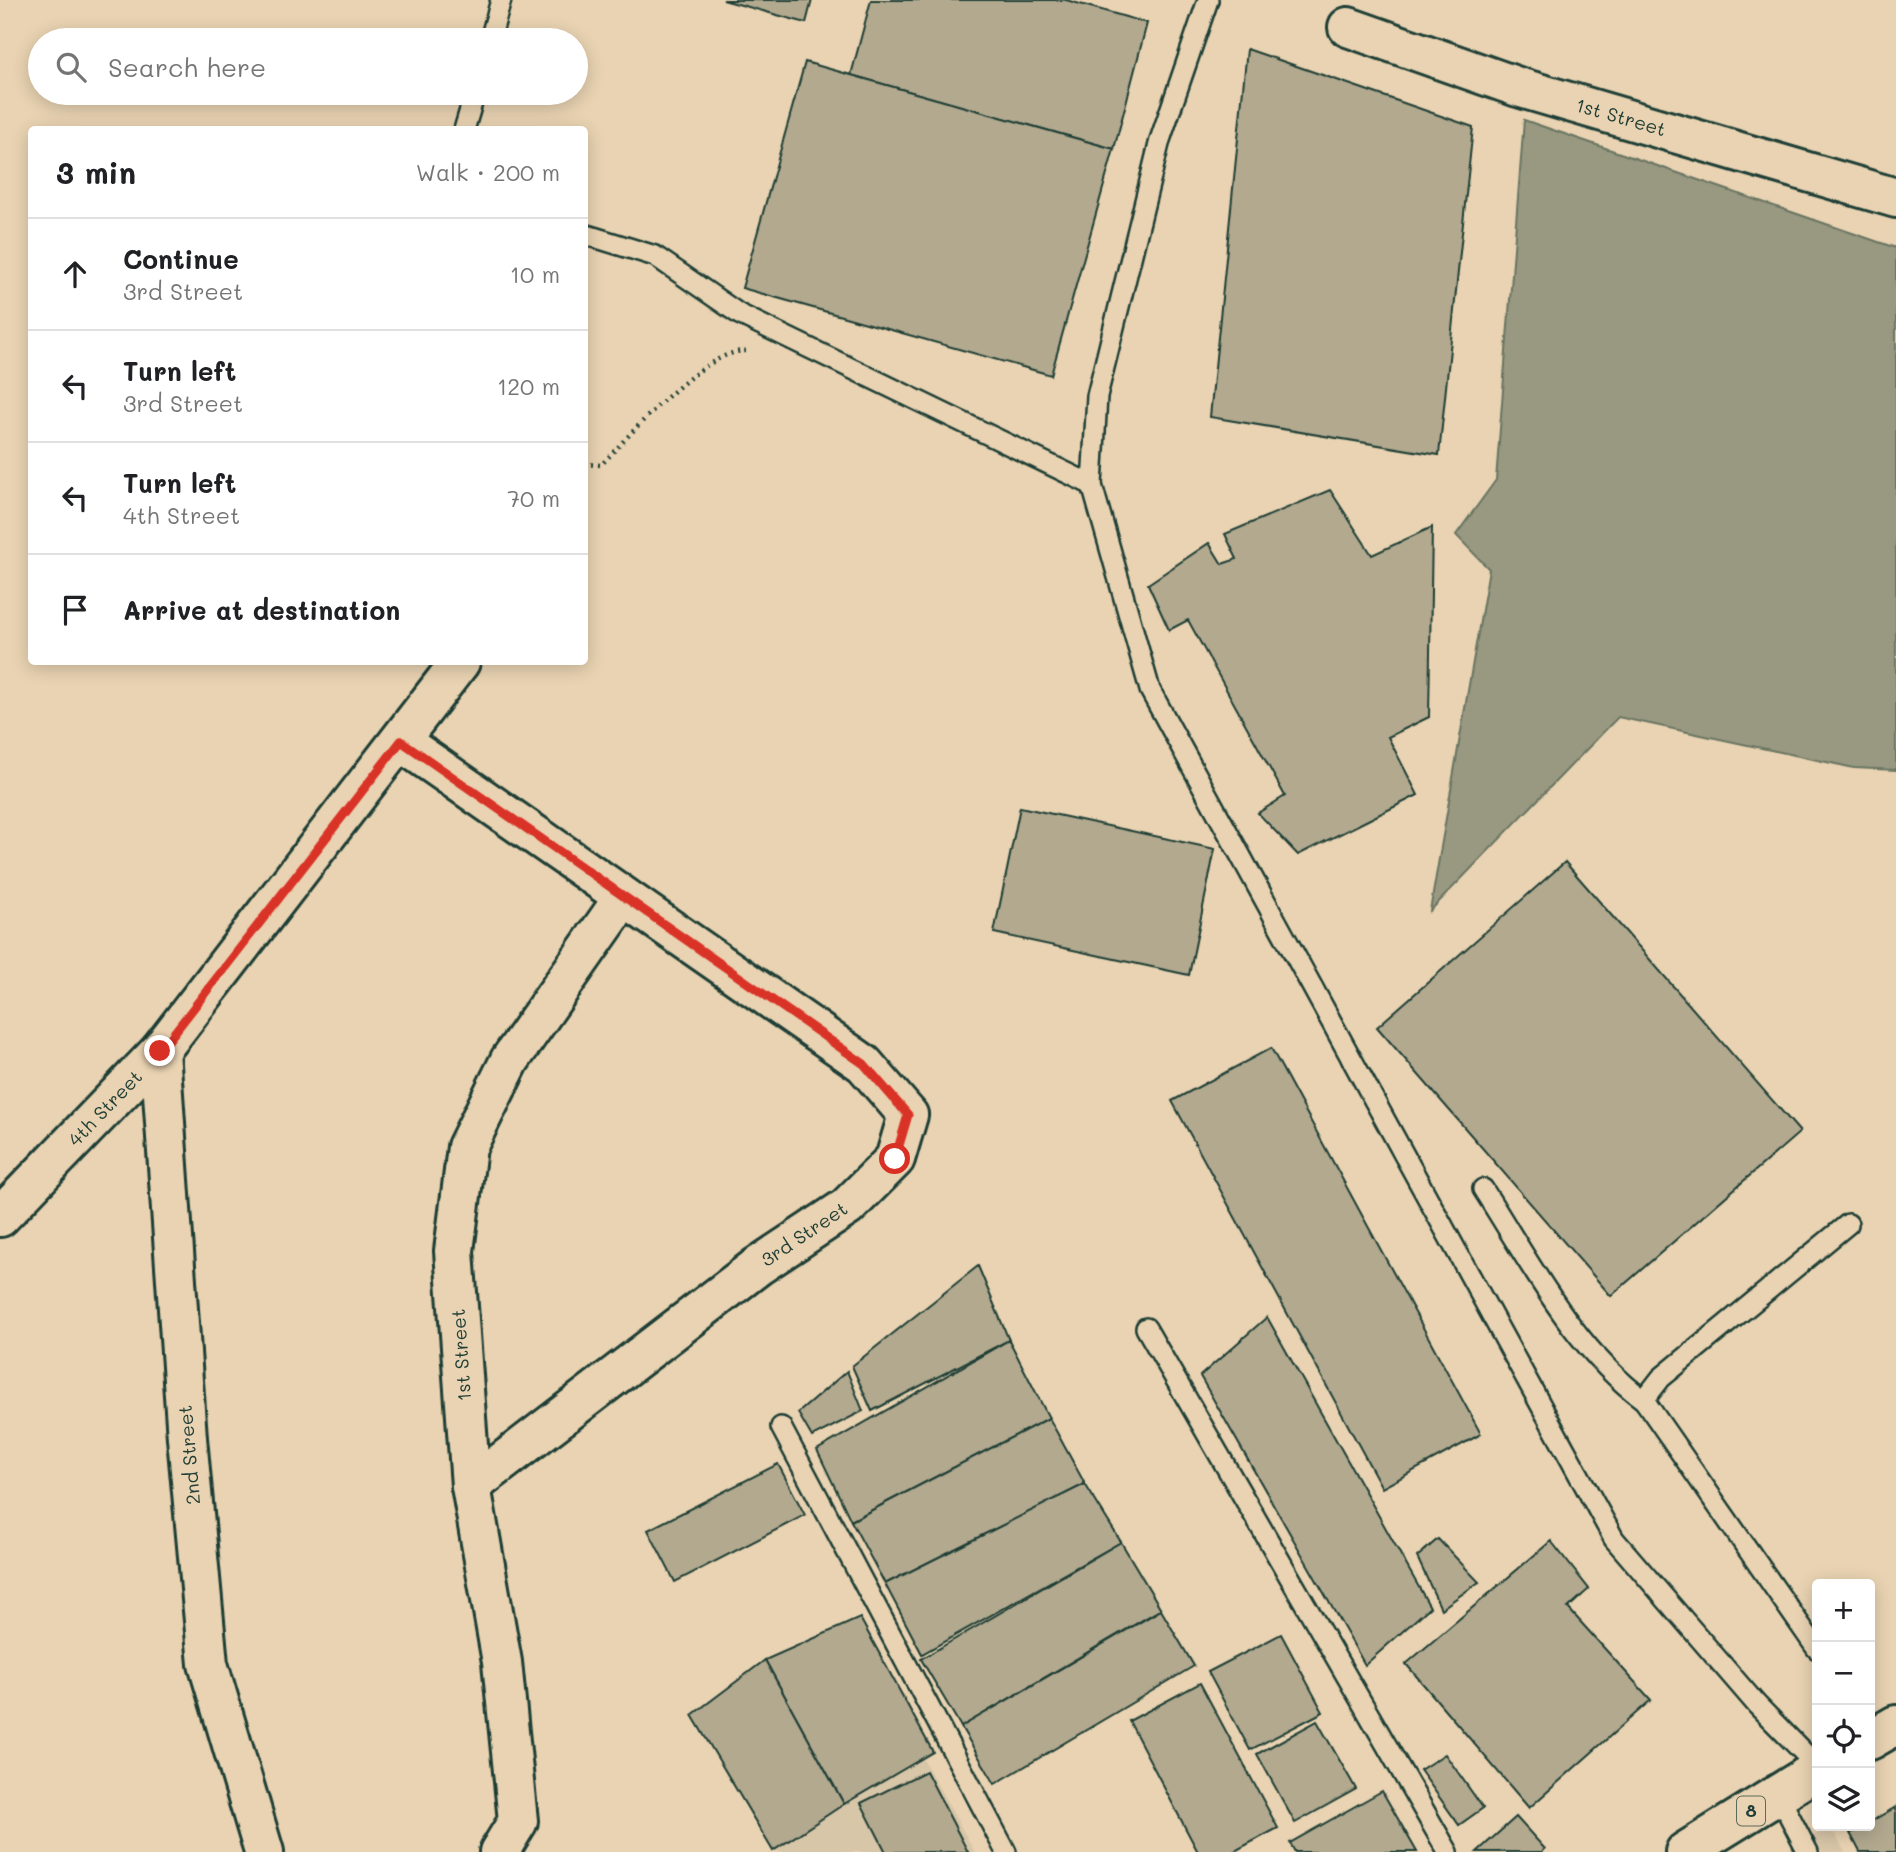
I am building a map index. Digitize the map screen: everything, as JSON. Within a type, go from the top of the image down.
[{"type":"street","name":"1st Street","points":[[1348,27],[1518,87],[1896,198]]},
{"type":"street","name":"4th Street","points":[[0,1217],[160,1051],[458,665]]},
{"type":"street","name":"3rd Street","points":[[401,741],[864,1064],[908,1115],[895,1159],[846,1207],[758,1266],[471,1486]]},
{"type":"street","name":"1st Street","points":[[499,1852],[518,1821],[502,1662],[471,1486],[454,1251],[467,1147],[510,1060],[624,897]]},
{"type":"street","name":"2nd Street","points":[[160,1051],[187,1438],[208,1664],[264,1852]]},
{"type":"street","name":"8","points":[[1685,1852],[1812,1771]]},
{"type":"lane","points":[[493,28],[501,0]]},
{"type":"lane","points":[[1206,0],[1160,140],[1097,396],[1092,485],[1150,690],[1614,1539],[1757,1705],[1812,1763]]},
{"type":"lane","points":[[465,126],[471,105]]},
{"type":"lane","points":[[588,235],[655,256],[738,314],[1092,485]]},
{"type":"lane","points":[[1483,1189],[1571,1325],[1604,1364],[1644,1400],[1812,1642]]},
{"type":"lane","points":[[1644,1400],[1661,1378],[1848,1224]]},
{"type":"lane","points":[[1146,1328],[1448,1852]]},
{"type":"lane","points":[[781,1427],[1006,1852]]},
{"type":"lane","points":[[1778,1794],[1808,1852]]},
{"type":"path","points":[[588,464],[601,465],[677,388],[715,361],[733,350],[761,351],[784,338]]},
{"type":"shaded area","points":[[1524,120],[1896,248],[1896,770],[1854,768],[1618,717],[1430,911],[1489,569],[1456,535],[1496,480]]},
{"type":"shaded area","points":[[918,1750],[975,1852],[778,1852],[773,1837]]},
{"type":"shaded area","points":[[1821,1831],[1833,1831],[1845,1852],[1785,1852]]},
{"type":"building","points":[[723,0],[812,0],[806,23]]},
{"type":"building","points":[[871,0],[1066,0],[1147,23],[1114,149],[851,75]]},
{"type":"building","points":[[1247,49],[1473,127],[1439,455],[1210,417]]},
{"type":"building","points":[[805,62],[1114,149],[1051,375],[742,288]]},
{"type":"building","points":[[1330,490],[1372,555],[1432,527],[1429,717],[1388,737],[1418,795],[1298,855],[1258,813],[1285,796],[1188,620],[1169,630],[1148,584],[1209,543],[1222,564],[1237,559],[1225,534]]},
{"type":"building","points":[[1020,807],[1215,849],[1189,975],[994,933]]},
{"type":"building","points":[[1565,862],[1800,1132],[1611,1296],[1377,1027]]},
{"type":"building","points":[[1271,1048],[1481,1434],[1382,1488],[1172,1101]]},
{"type":"building","points":[[978,1266],[1009,1340],[872,1411],[852,1366]]},
{"type":"building","points":[[1267,1317],[1430,1607],[1365,1665],[1200,1376]]},
{"type":"building","points":[[1009,1340],[1049,1418],[851,1521],[817,1450]]},
{"type":"building","points":[[847,1371],[863,1411],[812,1437],[798,1413]]},
{"type":"building","points":[[1049,1418],[1085,1484],[885,1584],[851,1521]]},
{"type":"building","points":[[778,1464],[805,1515],[675,1582],[648,1530]]},
{"type":"building","points":[[1085,1484],[1121,1542],[922,1654],[885,1584]]},
{"type":"building","points":[[1438,1539],[1479,1582],[1441,1609],[1417,1557]]},
{"type":"building","points":[[1551,1541],[1589,1589],[1568,1608],[1651,1700],[1529,1808],[1406,1664]]},
{"type":"building","points":[[1121,1542],[1161,1609],[961,1727],[921,1659]]},
{"type":"building","points":[[1161,1610],[1194,1666],[995,1784],[961,1727]]},
{"type":"building","points":[[860,1618],[933,1752],[844,1804],[765,1660]]},
{"type":"building","points":[[1281,1634],[1323,1712],[1250,1750],[1208,1672]]},
{"type":"building","points":[[765,1660],[844,1804],[773,1851],[692,1715]]},
{"type":"building","points":[[1200,1683],[1278,1828],[1233,1852],[1198,1852],[1129,1721]]},
{"type":"building","points":[[1317,1721],[1356,1789],[1295,1823],[1257,1754]]},
{"type":"building","points":[[1445,1754],[1483,1808],[1459,1825],[1420,1770]]},
{"type":"building","points":[[926,1771],[968,1852],[886,1852],[861,1803]]},
{"type":"building","points":[[1382,1791],[1417,1852],[1295,1852],[1290,1843]]},
{"type":"building","points":[[1896,1807],[1896,1852],[1860,1852],[1850,1833],[1875,1831],[1875,1819]]},
{"type":"building","points":[[1516,1817],[1545,1849],[1542,1852],[1477,1852]]},
{"type":"route","points":[[160,1051],[401,741],[864,1064],[908,1115],[895,1159]]}]
